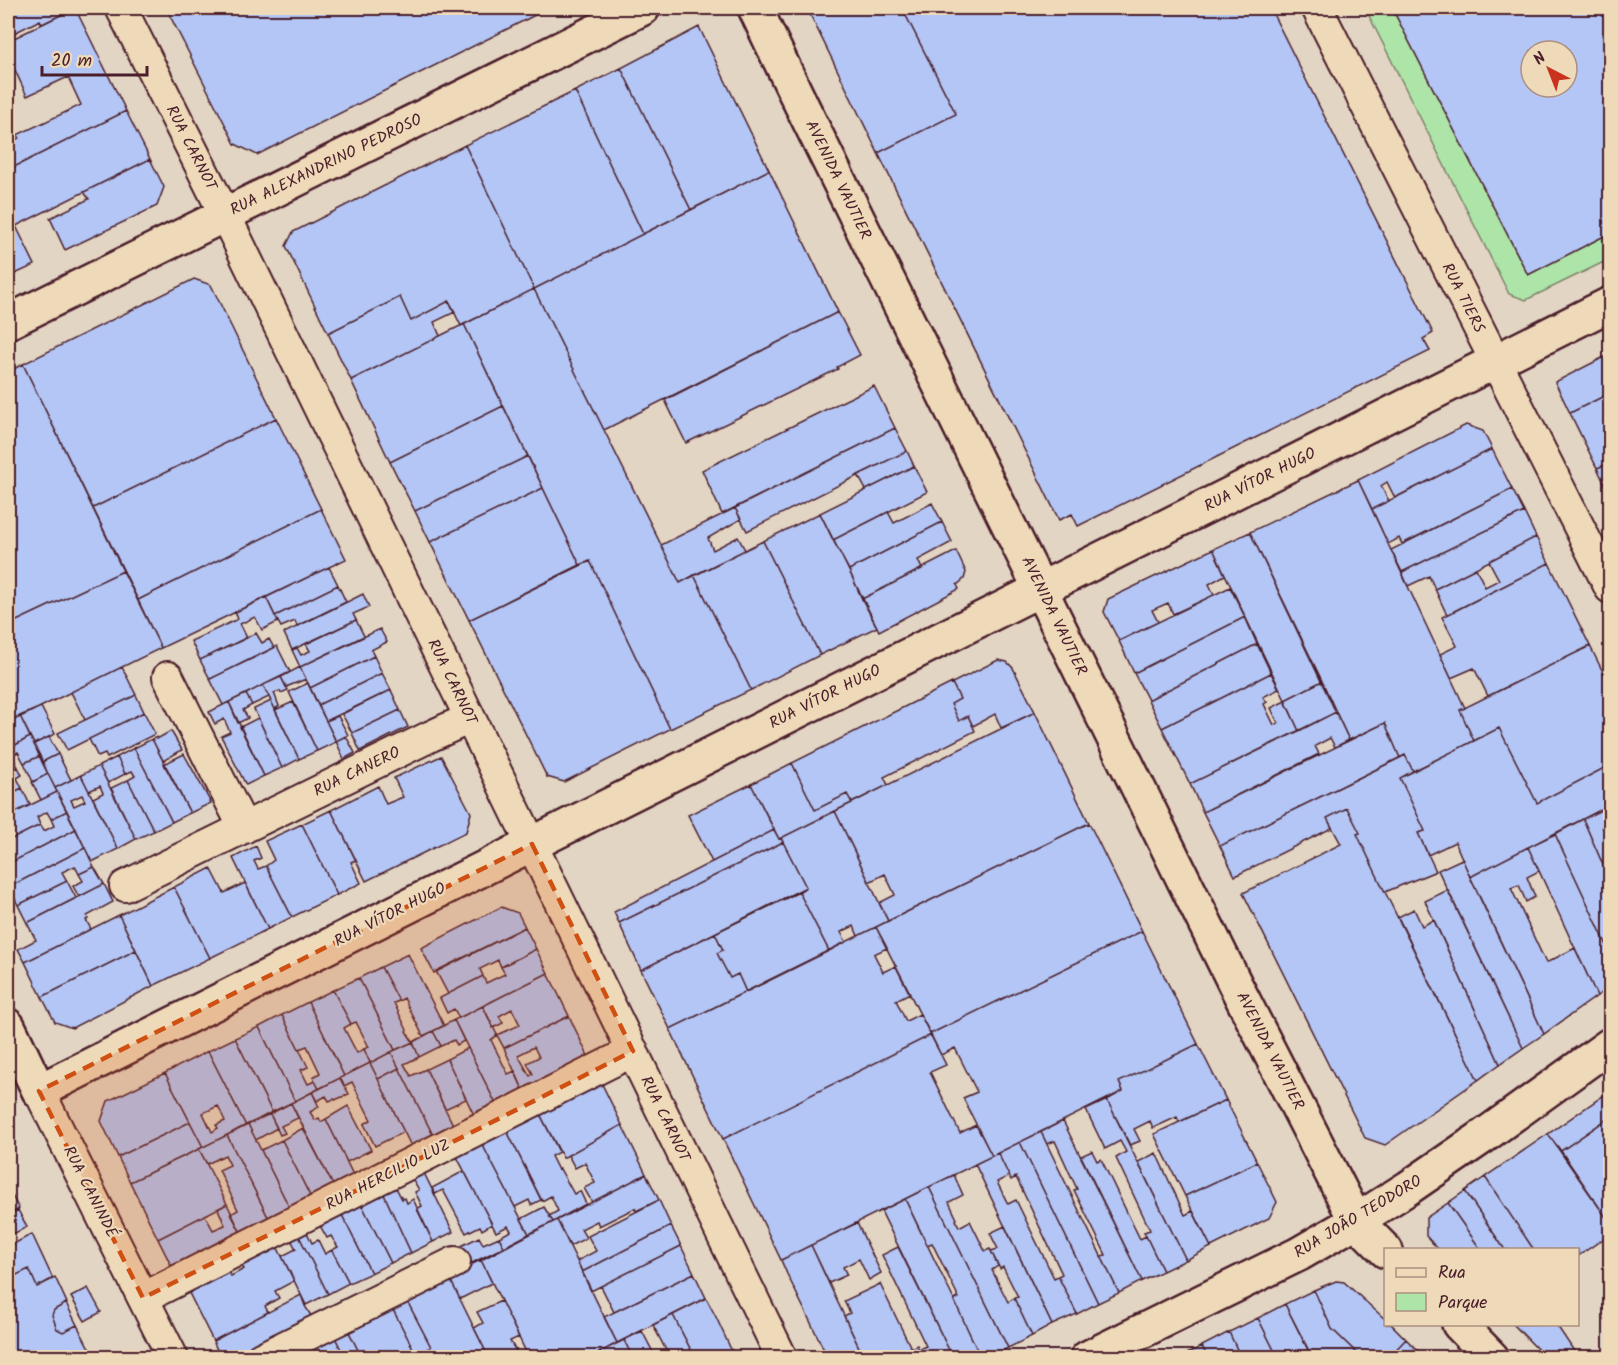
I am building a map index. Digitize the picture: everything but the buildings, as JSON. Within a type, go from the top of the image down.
[{"type":"street","name":"RUA CARNOT","points":[[121,8],[225,215],[782,1358]]},
{"type":"street","name":"RUA ALEXANDRINO PEDROSO","points":[[8,322],[643,8]]},
{"type":"street","name":"AVENIDA VAUTIER","points":[[755,8],[1237,988],[1356,1221],[1384,1249]]},
{"type":"street","name":"RUA TIERS","points":[[1317,8],[1611,588]]},
{"type":"street","name":"RUA VÍTOR HUGO","points":[[39,1091],[1611,304]]},
{"type":"street","points":[[168,677],[244,828]]},
{"type":"street","name":"RUA CANERO","points":[[125,886],[470,718]]},
{"type":"street","name":"RUA CANINDÉ","points":[[8,1026],[173,1358]]},
{"type":"street","name":"RUA JOÃO TEODORO","points":[[1087,1358],[1299,1254],[1356,1221],[1444,1163],[1611,1045]]},
{"type":"street","name":"RUA HERCILIO LUZ","points":[[143,1298],[633,1051]]},
{"type":"street","points":[[261,1358],[455,1262]]},
{"type":"street","points":[[1461,1326],[1492,1358]]},
{"type":"highlighted area","points":[[532,844],[633,1051],[143,1298],[39,1091]]},
{"type":"green space","points":[[1365,8],[1392,8],[1528,275],[1610,233],[1610,259],[1526,300],[1509,294]]}]
